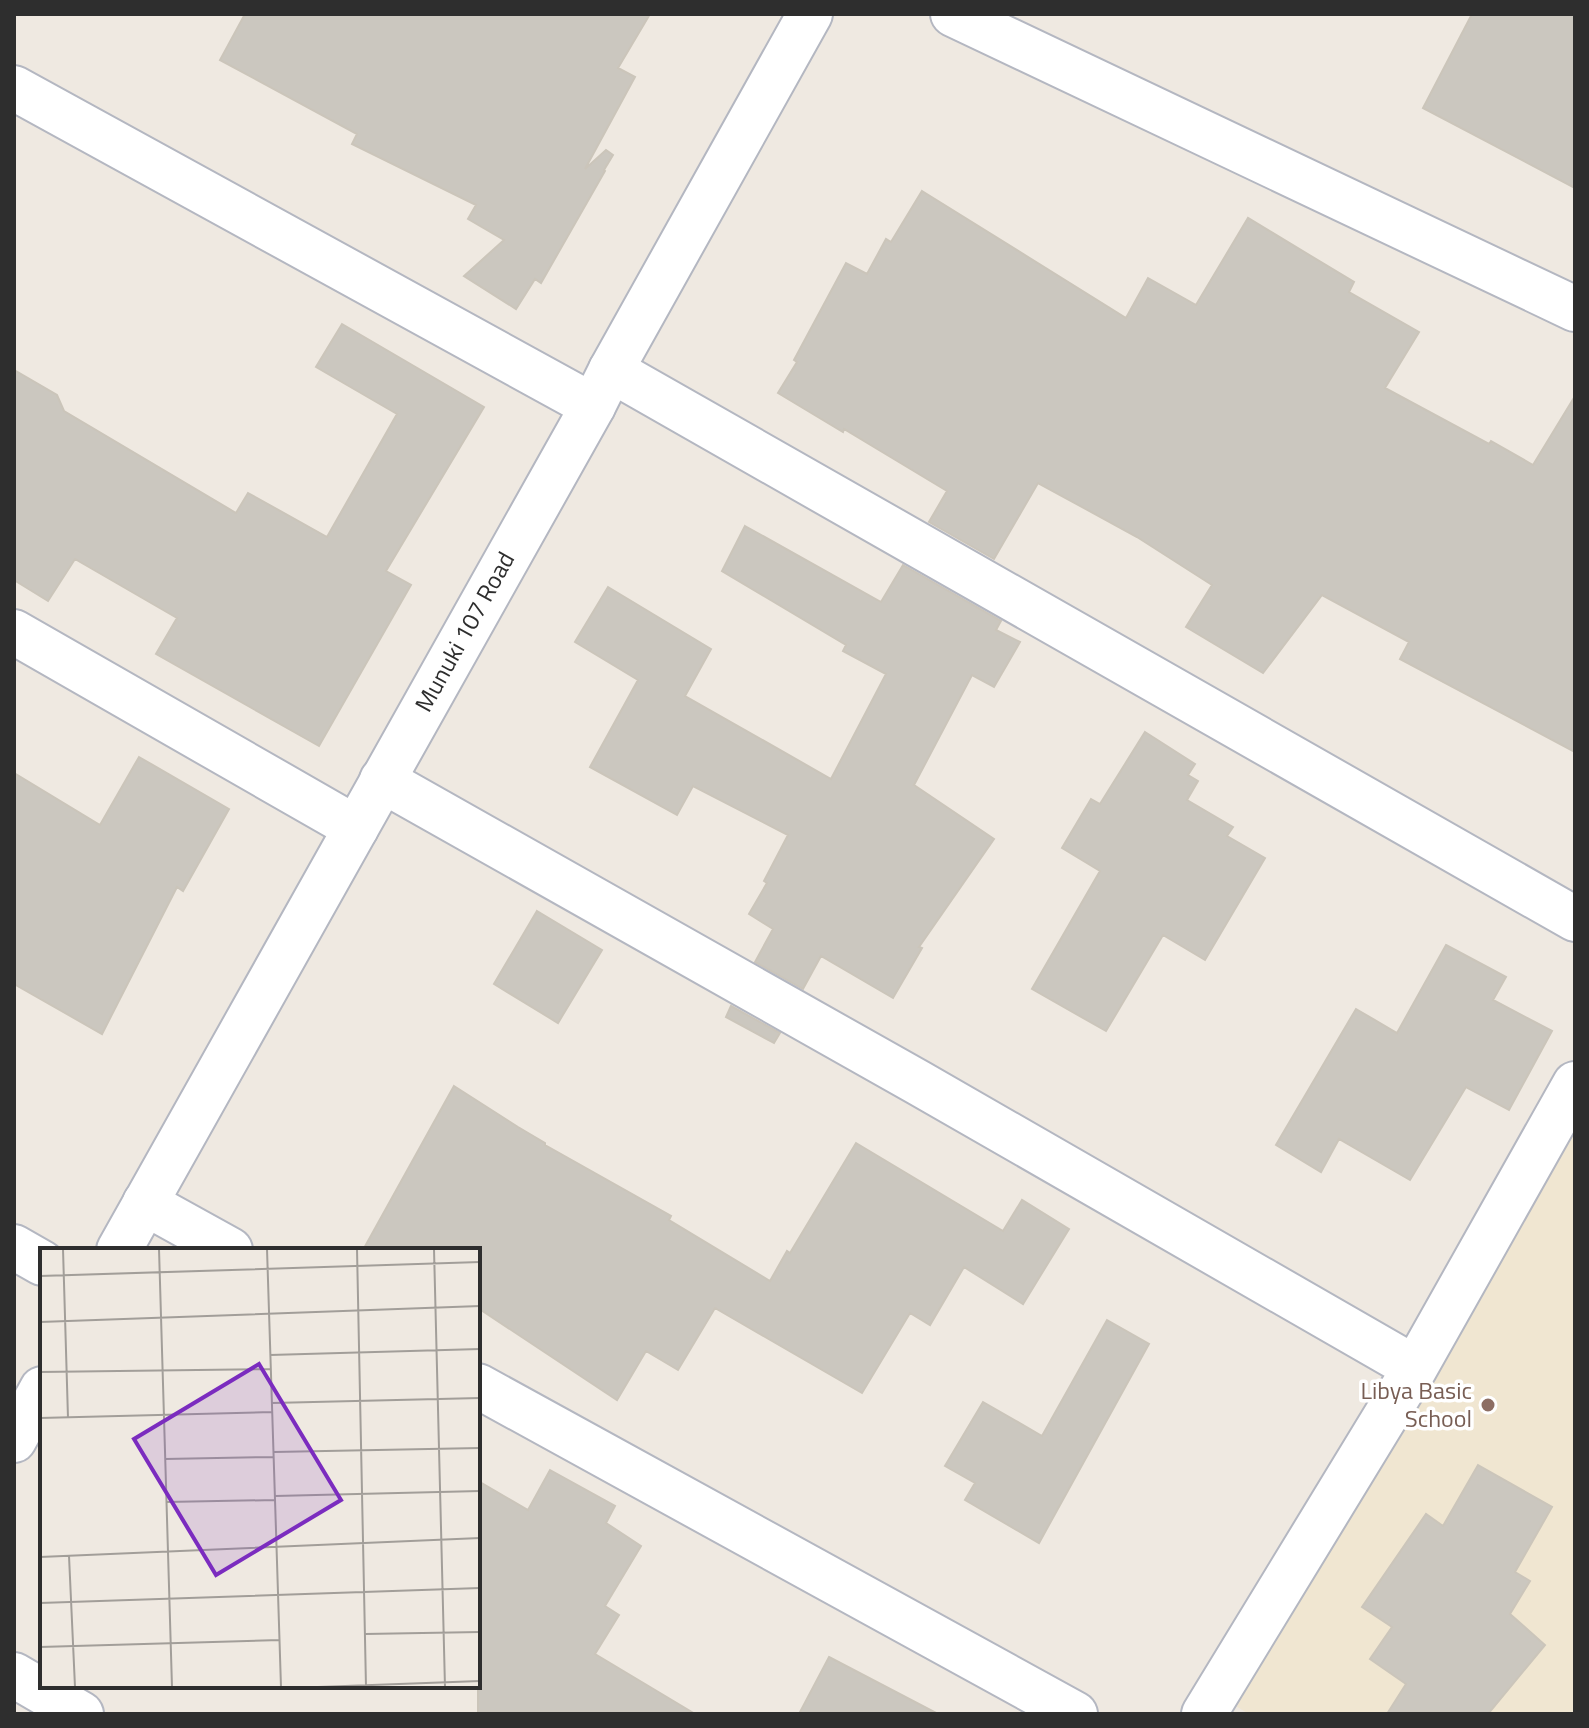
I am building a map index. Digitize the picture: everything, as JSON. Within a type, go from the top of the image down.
[{"type":"street","name":"Munuki 107 Road","points":[[120,1248],[810,14]]},
{"type":"street","points":[[953,14],[1575,309]]},
{"type":"street","points":[[14,88],[602,388],[1575,919]]},
{"type":"street","points":[[14,632],[356,828]]},
{"type":"street","points":[[382,780],[1415,1368]]},
{"type":"street","points":[[1204,1714],[1415,1368],[1575,1084]]},
{"type":"street","points":[[145,1203],[226,1248]]},
{"type":"street","points":[[14,1247],[40,1262]]},
{"type":"street","points":[[480,1387],[1075,1714]]},
{"type":"street","points":[[14,1440],[40,1393]]},
{"type":"street","points":[[14,1675],[81,1714]]},
{"type":"shaded area","name":"Libya Basic School","points":[[1575,1108],[1575,1714],[1249,1714],[1229,1702]]},
{"type":"building","points":[[245,14],[650,14],[618,68],[635,77],[585,169],[606,150],[613,155],[541,283],[535,279],[516,309],[464,276],[504,240],[468,219],[476,205],[352,144],[357,134],[220,60]]},
{"type":"building","points":[[1472,14],[1575,14],[1575,188],[1423,108]]},
{"type":"building","points":[[922,191],[1126,318],[1148,278],[1196,305],[1248,218],[1354,282],[1349,292],[1419,332],[1385,388],[1533,465],[1575,396],[1575,752],[1400,659],[1409,642],[1322,595],[1263,673],[1186,627],[1212,585],[1137,537],[1038,483],[994,559],[929,522],[947,491],[778,393],[797,362],[794,360],[846,263],[867,274],[886,239],[891,242]]},
{"type":"building","points":[[342,324],[484,407],[386,571],[411,585],[319,746],[156,654],[177,618],[75,559],[48,601],[14,580],[14,370],[57,395],[64,411],[236,513],[248,493],[327,537],[397,414],[316,367]]},
{"type":"building","points":[[745,526],[881,602],[903,565],[1001,621],[996,630],[1020,642],[994,687],[972,675],[914,785],[994,839],[919,947],[922,948],[893,998],[821,956],[803,989],[755,962],[773,929],[749,914],[767,883],[764,881],[788,835],[693,786],[677,815],[590,767],[638,680],[575,642],[608,587],[711,649],[685,696],[831,779],[886,674],[843,651],[846,645],[722,571]]},
{"type":"building","points":[[1145,732],[1195,764],[1188,775],[1198,781],[1187,800],[1233,827],[1227,836],[1265,858],[1205,960],[1163,935],[1106,1031],[1032,989],[1100,871],[1062,848],[1091,799],[1100,804]]},
{"type":"building","points":[[139,757],[229,809],[183,891],[177,887],[102,1034],[14,984],[14,773],[100,825]]},
{"type":"building","points":[[537,911],[602,950],[558,1023],[494,984]]},
{"type":"building","points":[[1446,945],[1506,977],[1493,1000],[1552,1031],[1509,1110],[1466,1087],[1410,1180],[1339,1139],[1321,1172],[1276,1145],[1356,1009],[1397,1033]]},
{"type":"building","points":[[731,1006],[780,1033],[774,1043],[726,1017]]},
{"type":"building","points":[[454,1086],[545,1145],[671,1216],[669,1220],[770,1281],[856,1143],[1003,1231],[1022,1200],[1069,1229],[1023,1304],[964,1267],[930,1325],[910,1313],[862,1393],[715,1308],[678,1370],[646,1351],[617,1400],[480,1309],[480,1248],[364,1248]]},
{"type":"building","points":[[1107,1320],[1149,1344],[1039,1543],[965,1500],[975,1483],[945,1466],[983,1402],[1042,1436]]},
{"type":"building","points":[[1478,1465],[1552,1507],[1515,1572],[1530,1581],[1510,1614],[1545,1645],[1488,1714],[1387,1714],[1406,1684],[1370,1659],[1392,1627],[1362,1607],[1426,1514],[1443,1526]]},
{"type":"building","points":[[550,1470],[615,1506],[606,1523],[641,1546],[605,1606],[619,1615],[595,1654],[695,1714],[478,1714],[480,1482],[528,1510]]},
{"type":"building","points":[[829,1657],[938,1714],[799,1714]]},
{"type":"place","name":"Libya Basic School","points":[[1488,1405]]}]
